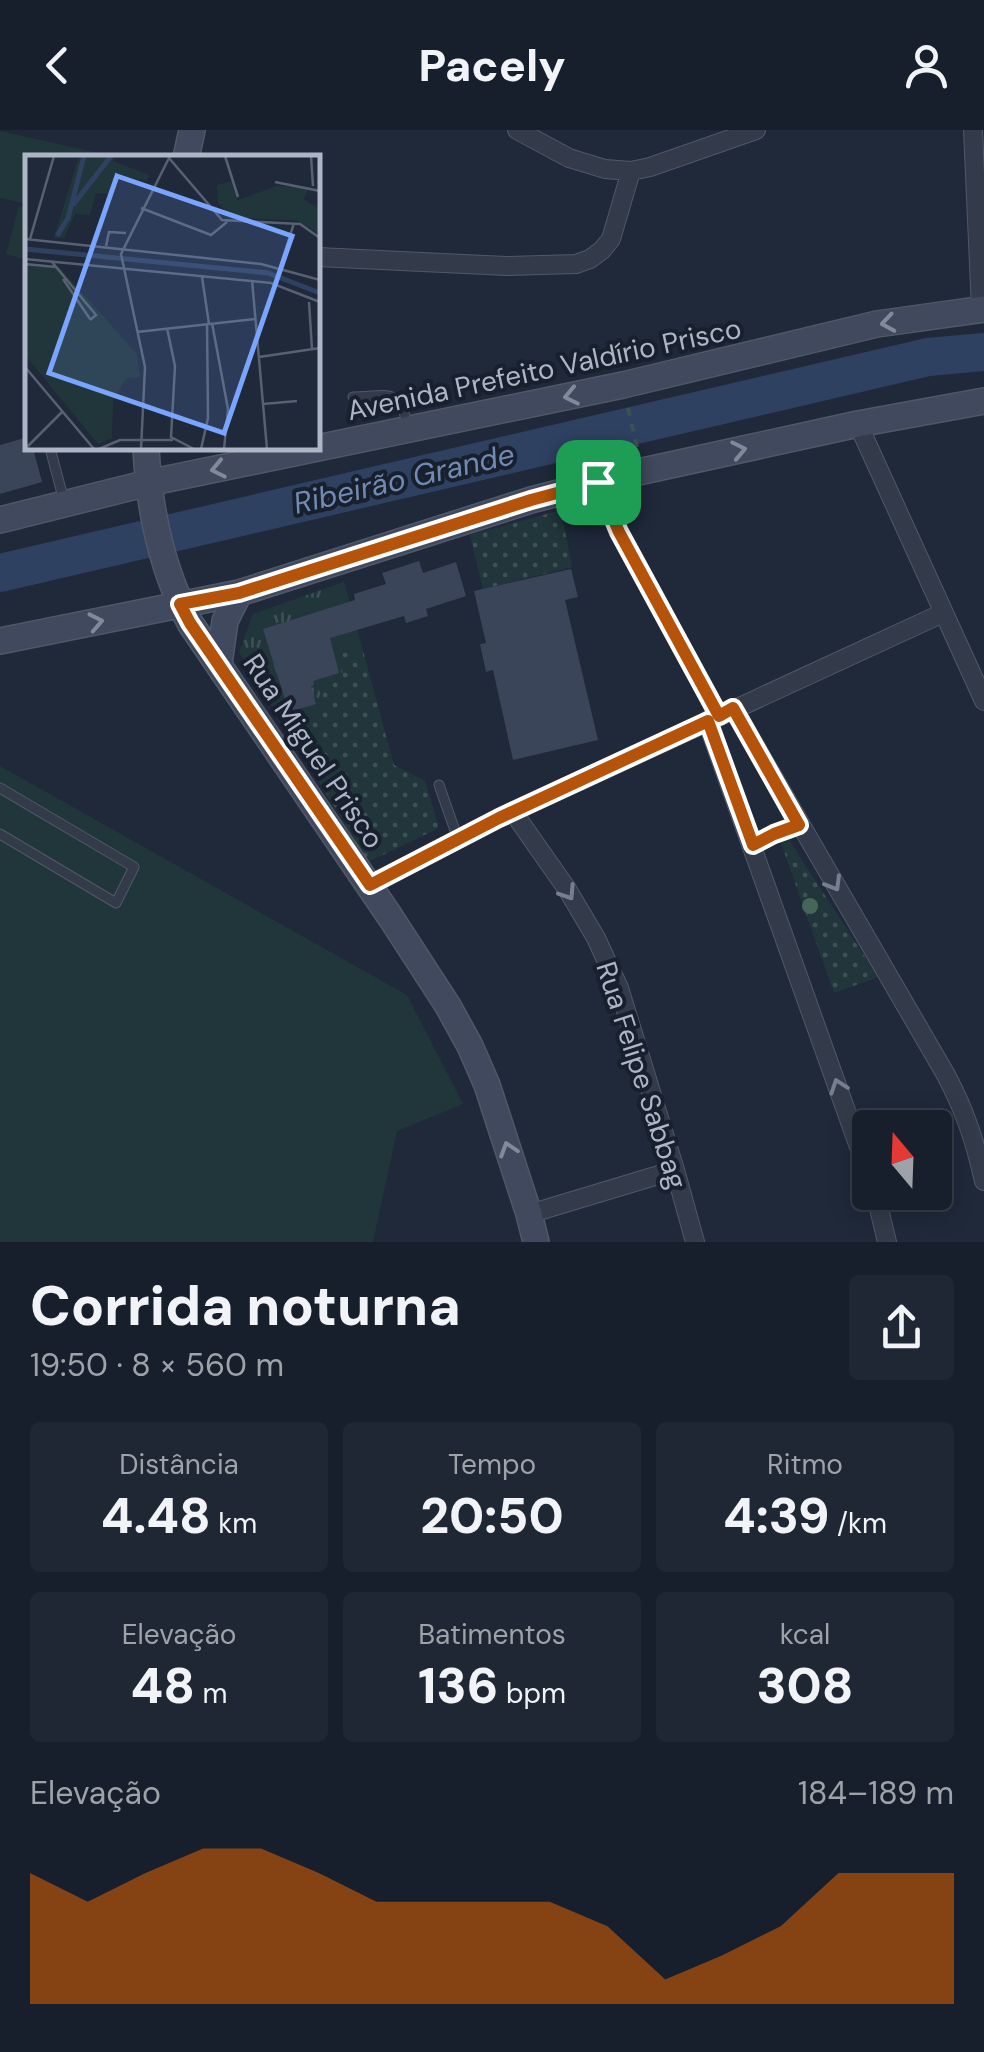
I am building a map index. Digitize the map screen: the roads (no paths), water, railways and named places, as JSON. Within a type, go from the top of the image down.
[{"type":"main road","points":[[187,155],[192,130]]},
{"type":"main road","name":"Avenida Prefeito Valdírio Prisco","points":[[320,448],[623,386],[877,324],[982,309]]},
{"type":"main road","points":[[0,641],[239,593],[598,482],[858,424],[984,401]]},
{"type":"main road","name":"Rua Miguel Prisco","points":[[146,450],[152,516],[180,604],[448,1006],[487,1085],[536,1242]]},
{"type":"main road","name":"Avenida Prefeito Valdírio Prisco","points":[[0,520],[148,483],[310,450]]},
{"type":"main road","points":[[219,664],[224,621],[239,593]]},
{"type":"street","points":[[517,130],[569,158],[605,169],[631,171],[756,130]]},
{"type":"street","points":[[973,130],[982,309]]},
{"type":"street","points":[[320,256],[506,266],[576,264],[590,259],[611,238],[631,171]]},
{"type":"street","points":[[858,424],[984,702]]},
{"type":"street","points":[[598,482],[619,532],[720,715],[799,825],[964,1110],[984,1181]]},
{"type":"street","points":[[370,885],[513,812],[943,613]]},
{"type":"street","points":[[720,715],[753,845],[852,1127]]},
{"type":"street","name":"Rua Felipe Sabbag","points":[[513,812],[577,906],[619,988],[694,1242]]},
{"type":"street","points":[[753,845],[799,825]]},
{"type":"street","points":[[530,1214],[675,1170]]},
{"type":"street","points":[[879,1210],[887,1242]]},
{"type":"lane","points":[[353,397],[389,396],[400,401],[408,430]]},
{"type":"lane","points":[[51,450],[65,504]]},
{"type":"lane","points":[[438,785],[458,840]]},
{"type":"lane","points":[[0,788],[134,868],[116,904],[0,834]]},
{"type":"waterway","name":"Ribeirão Grande","points":[[0,573],[928,357],[984,352]]}]
